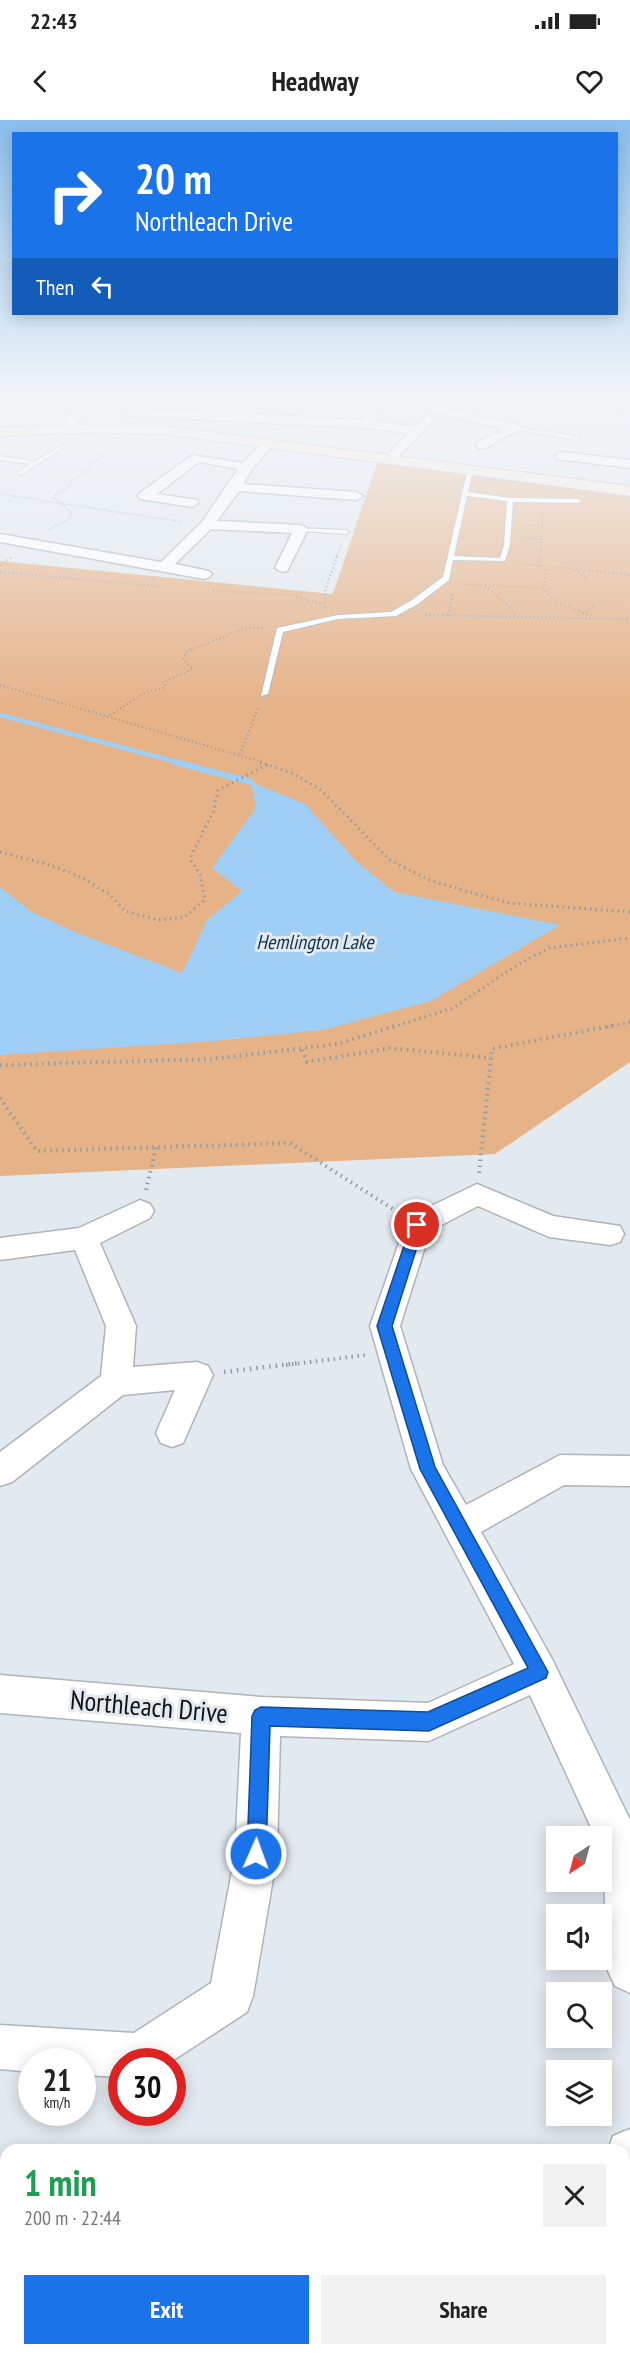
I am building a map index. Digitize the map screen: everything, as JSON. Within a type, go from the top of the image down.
[{"type":"street","points":[[180,501],[192,503]]},
{"type":"street","points":[[164,567],[207,525],[225,501]]},
{"type":"street","points":[[207,525],[301,529],[282,568]]},
{"type":"street","points":[[0,538],[204,574]]},
{"type":"street","points":[[610,1234],[549,1226],[477,1194],[417,1225],[385,1326],[428,1469],[539,1672],[624,1852],[630,1971]]},
{"type":"street","points":[[0,1249],[84,1238],[140,1211]]},
{"type":"street","points":[[84,1238],[121,1326],[116,1382]]},
{"type":"street","points":[[0,1471],[116,1382],[197,1375],[172,1433]]},
{"type":"street","points":[[460,1526],[560,1470],[630,1471]]},
{"type":"street","name":"Northleach Drive","points":[[0,1694],[261,1716],[429,1722],[539,1672]]},
{"type":"street","points":[[0,2046],[139,2056],[231,1996],[256,1854],[261,1716]]},
{"type":"lane","points":[[264,694],[280,630],[338,617],[393,615],[415,602],[446,578],[464,501]]},
{"type":"lane","points":[[452,558],[503,560],[510,501]]},
{"type":"lane","points":[[301,529],[346,532]]},
{"type":"path","points":[[48,501],[207,525]]},
{"type":"path","points":[[539,566],[544,501]]},
{"type":"path","points":[[0,565],[44,532],[68,520],[72,513],[60,503]]},
{"type":"path","points":[[526,525],[542,526]]},
{"type":"path","points":[[525,538],[542,539]]},
{"type":"path","points":[[503,560],[630,575]]},
{"type":"path","points":[[543,588],[547,567]]},
{"type":"path","points":[[575,569],[586,578]]},
{"type":"path","points":[[440,583],[543,588]]},
{"type":"path","points":[[484,586],[511,607],[516,616]]},
{"type":"path","points":[[543,588],[551,600],[597,618]]},
{"type":"path","points":[[577,618],[594,605]]},
{"type":"path","points":[[393,615],[630,619]]},
{"type":"path","points":[[109,716],[146,692],[164,688],[167,680],[182,676],[193,669],[183,659],[186,652],[245,628],[280,630]]},
{"type":"path","points":[[0,685],[240,754],[294,774],[322,791],[390,860],[431,881],[509,903],[630,912]]},
{"type":"path","points":[[240,754],[264,694]]},
{"type":"path","points":[[0,852],[50,865],[81,877],[109,894],[125,911],[158,921],[185,917],[205,899],[200,875],[190,858],[198,837],[211,821],[217,805],[218,790],[269,764]]},
{"type":"path","points":[[0,1065],[212,1059],[337,1044],[453,1008],[517,965],[549,948],[630,938]]},
{"type":"path","points":[[477,1194],[492,1049],[630,1022]]},
{"type":"path","points":[[302,1050],[307,1062],[390,1048],[491,1058]]},
{"type":"path","points":[[0,1098],[37,1151],[290,1143],[417,1225]]},
{"type":"path","points":[[140,1211],[156,1147]]},
{"type":"path","points":[[197,1375],[392,1352]]},
{"type":"shaded area","points":[[364,501],[630,501],[630,1062],[495,1154],[0,1176],[0,561],[333,594]]},
{"type":"water","name":"Hemlington Lake","points":[[251,782],[305,804],[355,860],[394,892],[560,925],[431,1001],[323,1030],[214,1041],[0,1055],[0,887],[32,912],[75,932],[182,973],[207,920],[242,891],[212,868],[256,808]]},
{"type":"waterway","points":[[0,715],[180,763]]},
{"type":"waterway","points":[[175,762],[251,782]]},
{"type":"route","points":[[256,1854],[261,1716],[429,1722],[539,1672],[428,1469],[385,1326],[417,1225]]}]
